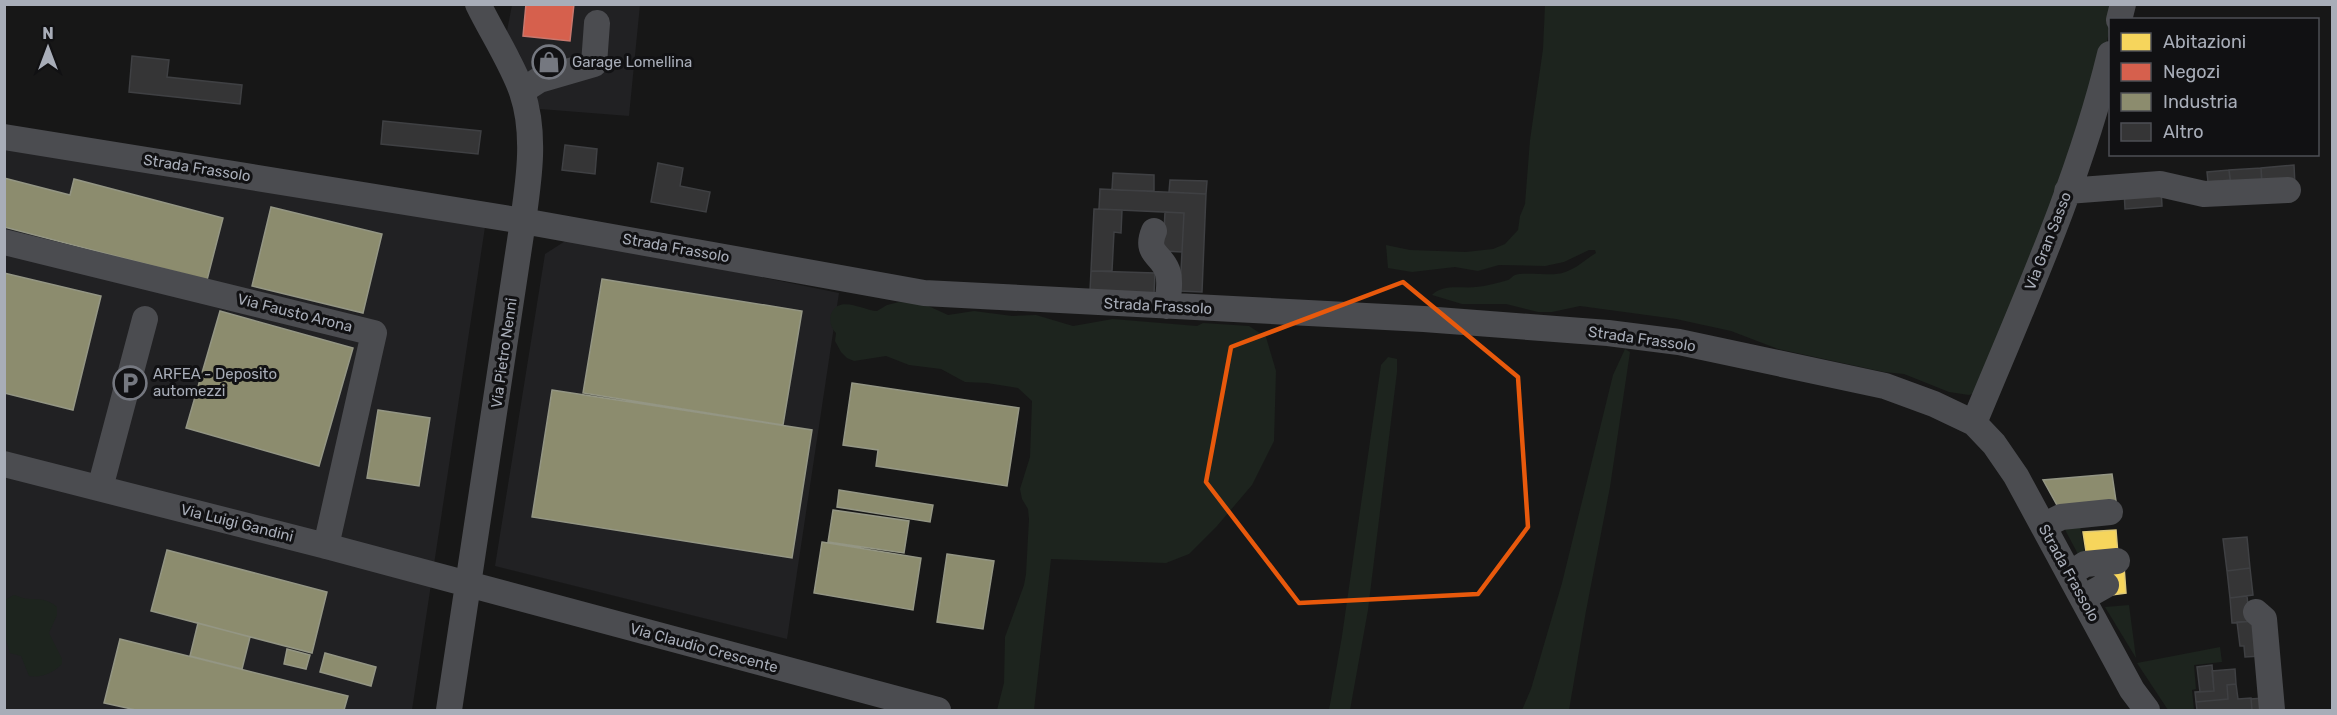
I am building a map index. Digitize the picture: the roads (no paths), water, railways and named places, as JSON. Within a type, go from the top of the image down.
[{"type":"street","name":"Via Pietro Nenni","points":[[449,711],[470,585],[528,190],[530,136],[522,91],[478,4]]},
{"type":"street","points":[[522,91],[539,80],[594,64],[597,22]]},
{"type":"street","name":"Via Gran Sasso","points":[[1974,423],[2043,260],[2102,89],[2109,58]]},
{"type":"street","name":"Strada Frassolo","points":[[4,137],[523,221],[924,293],[1522,325],[1608,333],[1679,342],[1885,386],[1934,404],[1974,423],[1994,444],[2016,476],[2132,690],[2147,711]]},
{"type":"street","points":[[2067,191],[2160,184],[2205,194],[2288,190]]},
{"type":"street","points":[[1154,231],[1151,248],[1168,273],[1167,306]]},
{"type":"street","name":"Via Fausto Arona","points":[[4,242],[374,333],[326,546]]},
{"type":"street","points":[[100,488],[145,319]]},
{"type":"street","name":"Via Luigi Gandini","points":[[4,464],[470,585]]},
{"type":"street","points":[[2043,526],[2061,517],[2110,512]]},
{"type":"street","points":[[2070,574],[2085,564],[2117,561]]},
{"type":"street","name":"Via Claudio Crescente","points":[[470,585],[938,711]]},
{"type":"street","points":[[2083,597],[2106,585]]},
{"type":"street","points":[[2256,612],[2264,619],[2258,678],[2272,711]]},
{"type":"place","name":"Garage Lomellina","points":[[549,62]]},
{"type":"place","name":"ARFEA - Deposito automezzi","points":[[130,383]]}]
